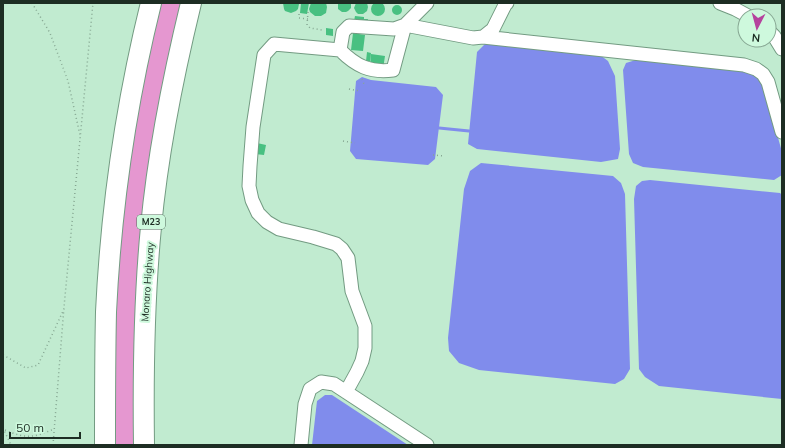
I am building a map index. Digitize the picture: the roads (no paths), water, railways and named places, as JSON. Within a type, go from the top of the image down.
[{"type":"highway","points":[[105,445],[106,311],[112,226],[130,100],[151,3]]},
{"type":"highway","name":"Monaro Highway","points":[[144,445],[145,314],[151,225],[170,95],[191,3]]},
{"type":"lane","points":[[340,50],[343,32],[349,26],[394,29],[405,25],[427,3]]},
{"type":"lane","points":[[484,37],[493,29],[507,3]]},
{"type":"lane","points":[[720,3],[737,10]]},
{"type":"lane","points":[[405,25],[473,38],[484,37],[744,65],[756,68],[763,74],[768,82],[782,132]]},
{"type":"lane","points":[[346,392],[362,361],[366,348],[365,326],[352,291],[348,258],[342,249],[336,244],[279,229],[267,222],[258,213],[252,200],[249,186],[253,127],[264,55],[274,44],[340,50],[347,58],[366,69],[381,71],[393,70],[405,25]]},
{"type":"lane","points":[[301,445],[305,404],[310,388],[321,382],[334,384],[427,445]]},
{"type":"water","points":[[485,44],[600,55],[608,61],[615,76],[620,149],[618,159],[601,162],[477,149],[468,144],[477,52]]},
{"type":"water","points":[[639,59],[745,70],[758,76],[765,91],[782,152],[782,175],[774,180],[643,167],[633,163],[629,154],[623,70],[626,63]]},
{"type":"water","points":[[362,77],[371,80],[436,87],[443,95],[435,159],[428,165],[356,159],[350,151],[356,81]]},
{"type":"water","points":[[481,163],[613,176],[621,183],[625,194],[630,369],[624,379],[615,384],[479,370],[459,363],[449,351],[448,338],[464,189],[470,171]]},
{"type":"water","points":[[650,180],[780,193],[782,195],[782,399],[659,386],[645,377],[639,369],[634,199],[636,186],[642,181]]},
{"type":"water","points":[[325,395],[332,395],[408,445],[312,445],[317,401]]},
{"type":"waterway","points":[[439,128],[469,131]]}]
